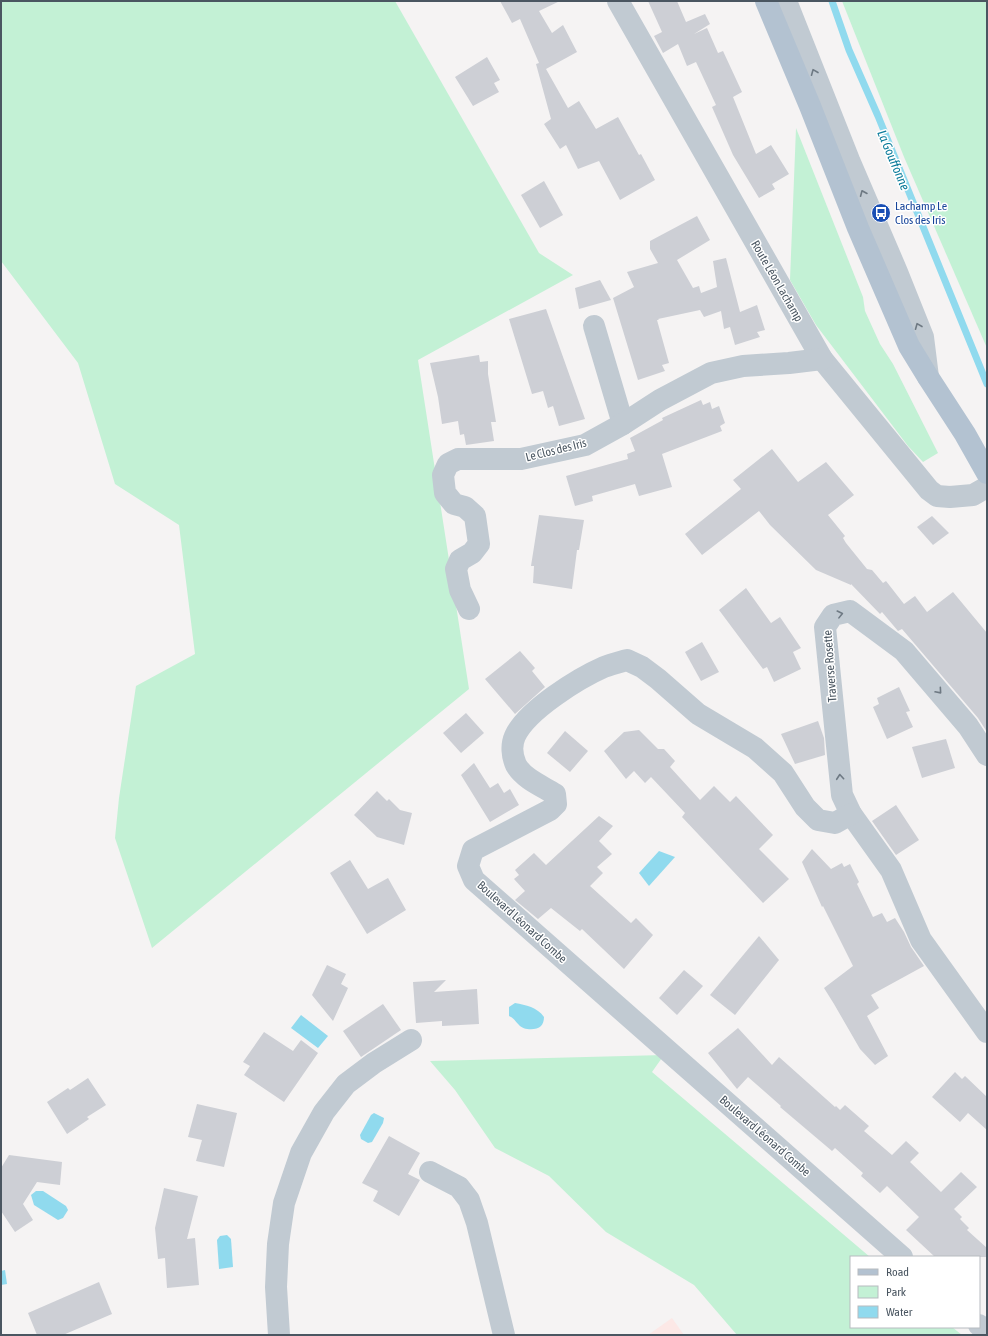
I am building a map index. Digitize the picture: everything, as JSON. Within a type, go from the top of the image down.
[{"type":"main road","points":[[766,1],[810,106],[858,228],[909,346],[965,434],[987,473]]},
{"type":"street","name":"Route Léon Lachamp","points":[[618,1],[822,359],[929,490],[937,496],[950,497],[972,495],[987,487]]},
{"type":"street","points":[[786,1],[923,338],[928,378]]},
{"type":"street","points":[[594,326],[623,424]]},
{"type":"street","name":"Le Clos des Iris","points":[[469,609],[460,590],[456,569],[460,560],[472,553],[479,544],[475,516],[465,507],[454,504],[445,493],[444,475],[448,464],[458,459],[521,459],[585,445],[623,424],[660,400],[711,373],[743,366],[822,359]]},
{"type":"street","name":"Traverse Rosette","points":[[851,814],[842,795],[825,627],[833,616],[850,611],[904,651],[968,726],[987,754]]},
{"type":"street","name":"Boulevard Léonard Combe","points":[[851,814],[835,823],[818,820],[805,807],[783,773],[755,748],[698,714],[658,679],[642,667],[627,660],[606,666],[582,678],[553,697],[526,721],[515,736],[512,754],[516,766],[526,777],[555,794],[556,804],[550,810],[473,850],[468,866],[474,880],[901,1256]]},
{"type":"street","points":[[851,814],[891,870],[921,940],[987,1032]]},
{"type":"street","points":[[279,1335],[276,1287],[278,1244],[284,1203],[301,1153],[324,1112],[346,1084],[374,1063],[411,1040]]},
{"type":"street","points":[[430,1172],[459,1187],[469,1200],[477,1223],[504,1335]]},
{"type":"shaded area","points":[[672,1318],[684,1335],[648,1335]]},
{"type":"green space","points":[[1,1],[395,1],[539,253],[573,275],[418,360],[469,689],[152,948],[115,838],[119,798],[136,686],[195,654],[179,525],[115,484],[78,363],[1,261]]},
{"type":"green space","points":[[842,1],[987,1],[987,348],[904,157]]},
{"type":"green space","points":[[796,128],[863,297],[865,311],[880,344],[893,364],[938,453],[923,462],[908,446],[816,325],[790,280]]},
{"type":"green space","points":[[664,1055],[652,1072],[869,1256],[850,1256],[850,1328],[953,1328],[962,1335],[737,1335],[694,1285],[606,1232],[549,1176],[495,1148],[455,1090],[430,1061]]},
{"type":"water","points":[[659,851],[675,857],[649,886],[639,873]]},
{"type":"water","points":[[515,1003],[531,1007],[538,1011],[544,1017],[541,1026],[533,1029],[521,1027],[509,1016],[509,1007]]},
{"type":"water","points":[[301,1015],[328,1036],[318,1048],[291,1028]]},
{"type":"water","points":[[374,1113],[384,1118],[383,1123],[372,1142],[368,1143],[361,1139],[360,1135],[371,1115]]},
{"type":"water","points":[[36,1191],[43,1191],[66,1206],[68,1210],[63,1218],[58,1220],[34,1205],[31,1195]]},
{"type":"water","points":[[227,1235],[231,1239],[233,1267],[219,1269],[217,1240],[220,1236]]},
{"type":"water","points":[[5,1270],[7,1284],[1,1285],[1,1271]]},
{"type":"building","points":[[500,1],[560,1],[539,11],[552,33],[563,25],[577,52],[546,69],[568,108],[579,101],[596,129],[618,117],[655,180],[620,200],[599,161],[578,169],[566,145],[560,149],[544,124],[551,119],[536,64],[539,63],[520,19],[512,23]]},
{"type":"building","points":[[648,1],[677,1],[686,22],[705,14],[710,24],[694,34],[707,28],[718,53],[723,51],[742,92],[733,97],[756,154],[771,145],[789,174],[772,184],[775,189],[759,198],[733,155],[712,107],[716,105],[696,62],[687,66],[678,44],[663,53],[654,36],[662,32]]},
{"type":"building","points":[[487,57],[500,80],[494,83],[499,92],[473,106],[455,77]]},
{"type":"building","points":[[544,181],[563,215],[540,228],[521,195]]},
{"type":"building","points":[[697,216],[710,240],[677,260],[693,288],[699,286],[701,293],[717,287],[713,261],[726,258],[740,312],[757,305],[765,330],[757,332],[760,337],[735,345],[730,327],[724,329],[721,311],[704,317],[700,310],[658,319],[659,320],[657,320],[669,363],[662,365],[665,371],[638,380],[613,298],[634,287],[627,272],[658,263],[650,249],[650,241]]},
{"type":"building","points":[[600,280],[611,300],[579,309],[575,288]]},
{"type":"building","points":[[546,309],[585,419],[559,426],[553,406],[548,408],[543,391],[532,394],[509,319]]},
{"type":"building","points":[[479,355],[480,362],[488,361],[488,374],[496,422],[491,422],[494,441],[466,445],[464,434],[460,435],[458,421],[442,424],[438,397],[430,363]]},
{"type":"building","points":[[701,400],[703,405],[710,402],[712,409],[719,406],[725,423],[720,426],[722,431],[662,454],[672,487],[639,496],[635,484],[592,496],[593,501],[575,506],[566,476],[628,459],[627,454],[635,451],[630,438],[663,420],[662,418]]},
{"type":"building","points":[[772,449],[798,482],[826,462],[854,495],[828,515],[845,536],[843,538],[846,543],[867,569],[872,570],[883,583],[886,581],[904,604],[915,596],[927,612],[953,592],[987,633],[987,732],[978,718],[902,629],[898,631],[882,612],[880,614],[851,584],[816,570],[770,525],[759,511],[702,555],[685,534],[741,489],[733,480]]},
{"type":"building","points":[[539,515],[584,520],[579,550],[577,550],[572,589],[533,583],[534,566],[531,566]]},
{"type":"building","points":[[932,516],[949,533],[933,545],[917,527]]},
{"type":"building","points":[[746,588],[771,623],[780,617],[801,648],[793,652],[801,669],[774,682],[767,667],[763,669],[719,610]]},
{"type":"building","points":[[702,642],[719,672],[701,681],[685,652]]},
{"type":"building","points":[[520,651],[535,668],[532,671],[545,687],[515,714],[485,679]]},
{"type":"building","points":[[899,687],[910,711],[906,712],[913,727],[887,739],[873,707],[879,704],[877,698]]},
{"type":"building","points":[[466,713],[484,733],[461,753],[443,733]]},
{"type":"building","points":[[818,721],[824,738],[825,755],[795,764],[781,734]]},
{"type":"building","points":[[639,730],[658,749],[664,749],[675,761],[670,767],[700,800],[714,786],[730,802],[736,796],[773,835],[759,849],[789,879],[763,903],[682,817],[685,813],[651,777],[645,783],[634,771],[626,779],[604,751],[624,732]]},
{"type":"building","points":[[565,731],[588,751],[570,772],[547,753]]},
{"type":"building","points":[[946,739],[955,768],[922,778],[912,747]]},
{"type":"building","points":[[474,763],[490,788],[498,783],[504,793],[510,789],[519,805],[490,822],[461,775]]},
{"type":"building","points":[[377,791],[387,801],[389,799],[400,810],[412,813],[404,845],[377,837],[354,815]]},
{"type":"building","points":[[896,805],[919,840],[896,855],[872,821]]},
{"type":"building","points":[[599,816],[613,826],[599,841],[612,854],[597,867],[603,873],[590,886],[631,923],[636,918],[653,935],[624,969],[582,929],[580,931],[551,908],[538,919],[515,900],[525,891],[514,879],[519,875],[515,870],[534,853],[546,865]]},
{"type":"building","points":[[812,849],[831,869],[842,863],[844,867],[850,864],[859,882],[857,884],[873,917],[882,913],[887,922],[895,918],[911,947],[924,966],[871,995],[879,1008],[867,1016],[888,1056],[875,1065],[860,1049],[824,988],[853,966],[823,906],[822,907],[802,862]]},
{"type":"building","points":[[350,860],[368,889],[388,878],[406,910],[367,934],[330,873]]},
{"type":"building","points":[[759,936],[779,960],[735,1015],[710,995]]},
{"type":"building","points":[[327,965],[346,974],[341,984],[348,988],[333,1021],[312,995]]},
{"type":"building","points":[[684,970],[703,986],[677,1015],[659,998]]},
{"type":"building","points":[[446,980],[434,992],[477,989],[479,1024],[442,1026],[442,1021],[416,1023],[413,982]]},
{"type":"building","points":[[383,1004],[401,1030],[361,1057],[343,1031]]},
{"type":"building","points":[[738,1028],[772,1065],[779,1057],[835,1107],[836,1106],[840,1110],[845,1105],[869,1126],[864,1131],[892,1155],[906,1141],[919,1153],[910,1162],[941,1192],[961,1172],[977,1187],[954,1209],[962,1217],[960,1219],[969,1228],[967,1230],[987,1248],[987,1257],[934,1256],[906,1230],[919,1217],[887,1186],[880,1193],[861,1176],[863,1173],[835,1148],[832,1151],[780,1107],[781,1106],[748,1077],[737,1089],[708,1053]]},
{"type":"building","points":[[264,1032],[293,1051],[301,1040],[318,1053],[284,1102],[244,1075],[250,1066],[243,1062]]},
{"type":"building","points":[[955,1072],[962,1079],[965,1076],[987,1097],[987,1130],[968,1113],[960,1122],[932,1097]]},
{"type":"building","points":[[88,1078],[106,1105],[87,1117],[89,1119],[67,1134],[47,1102],[68,1088],[70,1090]]},
{"type":"building","points":[[197,1104],[237,1113],[224,1167],[196,1161],[202,1140],[188,1137]]},
{"type":"building","points":[[389,1136],[420,1153],[408,1174],[420,1180],[399,1216],[373,1201],[378,1191],[362,1183]]},
{"type":"building","points":[[9,1155],[62,1162],[60,1185],[37,1182],[23,1204],[33,1220],[15,1232],[1,1211],[1,1168]]},
{"type":"building","points":[[164,1188],[198,1196],[187,1239],[195,1238],[199,1285],[167,1288],[165,1258],[158,1259],[155,1228]]},
{"type":"building","points":[[99,1282],[112,1314],[63,1335],[37,1335],[28,1313]]},
{"type":"waterway","name":"La Gouffonne","points":[[832,1],[849,50],[878,116],[987,384]]},
{"type":"place","name":"Lachamp Le Clos des Iris","points":[[881,213]]}]
